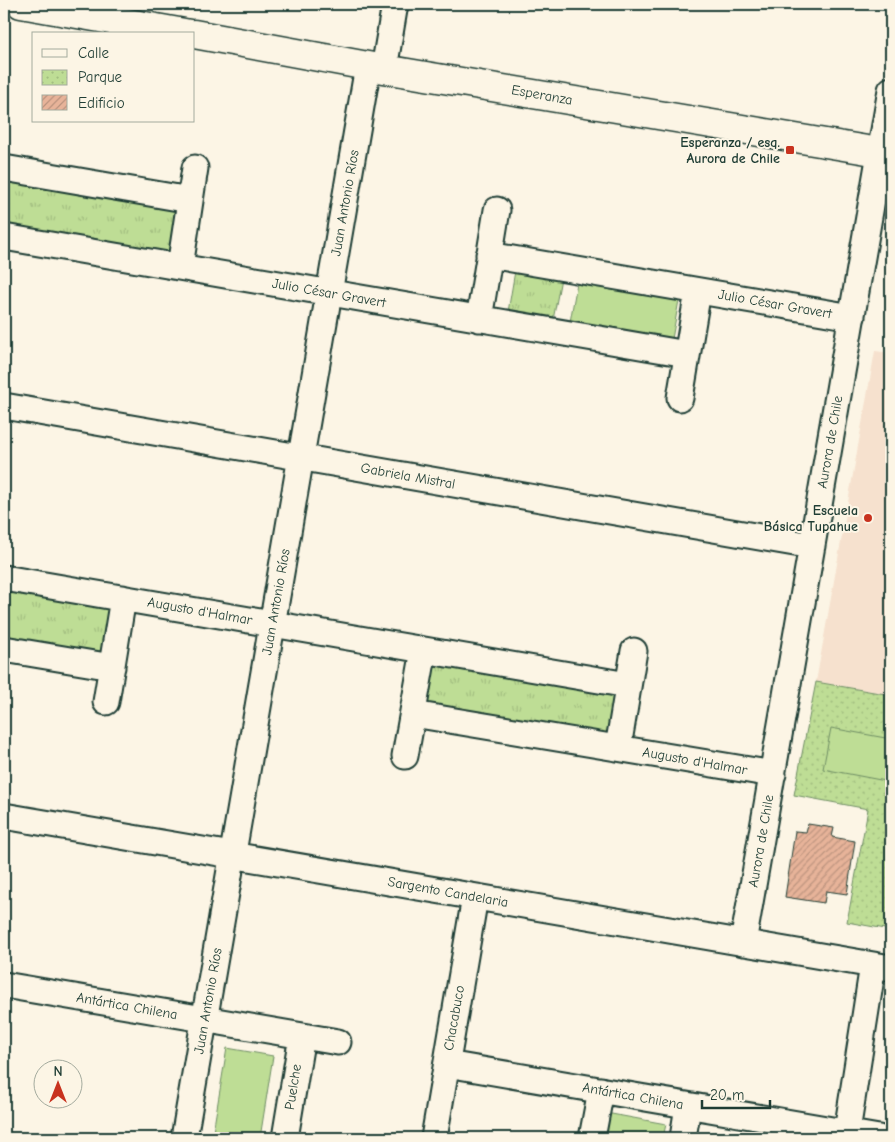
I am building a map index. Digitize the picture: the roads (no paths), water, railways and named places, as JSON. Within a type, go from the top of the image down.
[{"type":"street","points":[[21,4],[179,32]]},
{"type":"street","name":"Juan Antonio Ríos","points":[[184,1138],[330,293],[376,67],[395,4]]},
{"type":"street","name":"Esperanza","points":[[195,34],[376,67],[886,153]]},
{"type":"street","name":"Aurora de Chile","points":[[743,943],[852,318],[886,153],[891,90]]},
{"type":"street","points":[[4,168],[190,200]]},
{"type":"street","points":[[180,267],[195,168]]},
{"type":"street","points":[[479,319],[497,210]]},
{"type":"street","name":"Julio César Gravert","points":[[4,237],[687,354]]},
{"type":"street","name":"Julio César Gravert","points":[[489,255],[852,318]]},
{"type":"street","name":"Julio César Gravert","points":[[680,398],[698,291]]},
{"type":"street","name":"Gabriela Mistral","points":[[4,406],[812,546]]},
{"type":"street","name":"Augusto d'Halmar","points":[[4,578],[628,685]]},
{"type":"street","points":[[106,702],[123,598]]},
{"type":"street","points":[[4,649],[112,667]]},
{"type":"street","points":[[406,756],[424,650]]},
{"type":"street","points":[[618,748],[634,651]]},
{"type":"street","name":"Augusto d'Halmar","points":[[413,714],[773,774]]},
{"type":"street","name":"Sargento Candelaria","points":[[4,816],[882,967]]},
{"type":"street","name":"Chacabuco","points":[[434,1138],[475,897]]},
{"type":"street","points":[[846,1135],[882,967]]},
{"type":"street","name":"Antártica Chilena","points":[[4,985],[338,1042]]},
{"type":"street","name":"Puelche","points":[[285,1138],[302,1036]]},
{"type":"street","name":"Antártica Chilena","points":[[446,1064],[846,1135],[879,1138]]},
{"type":"street","points":[[592,1138],[600,1090]]},
{"type":"street","points":[[683,1138],[688,1106]]},
{"type":"place","name":"Esperanza / esq. Aurora de Chile","points":[[790,150]]},
{"type":"place","name":"Escuela Básica Tupahue","points":[[868,518]]}]
